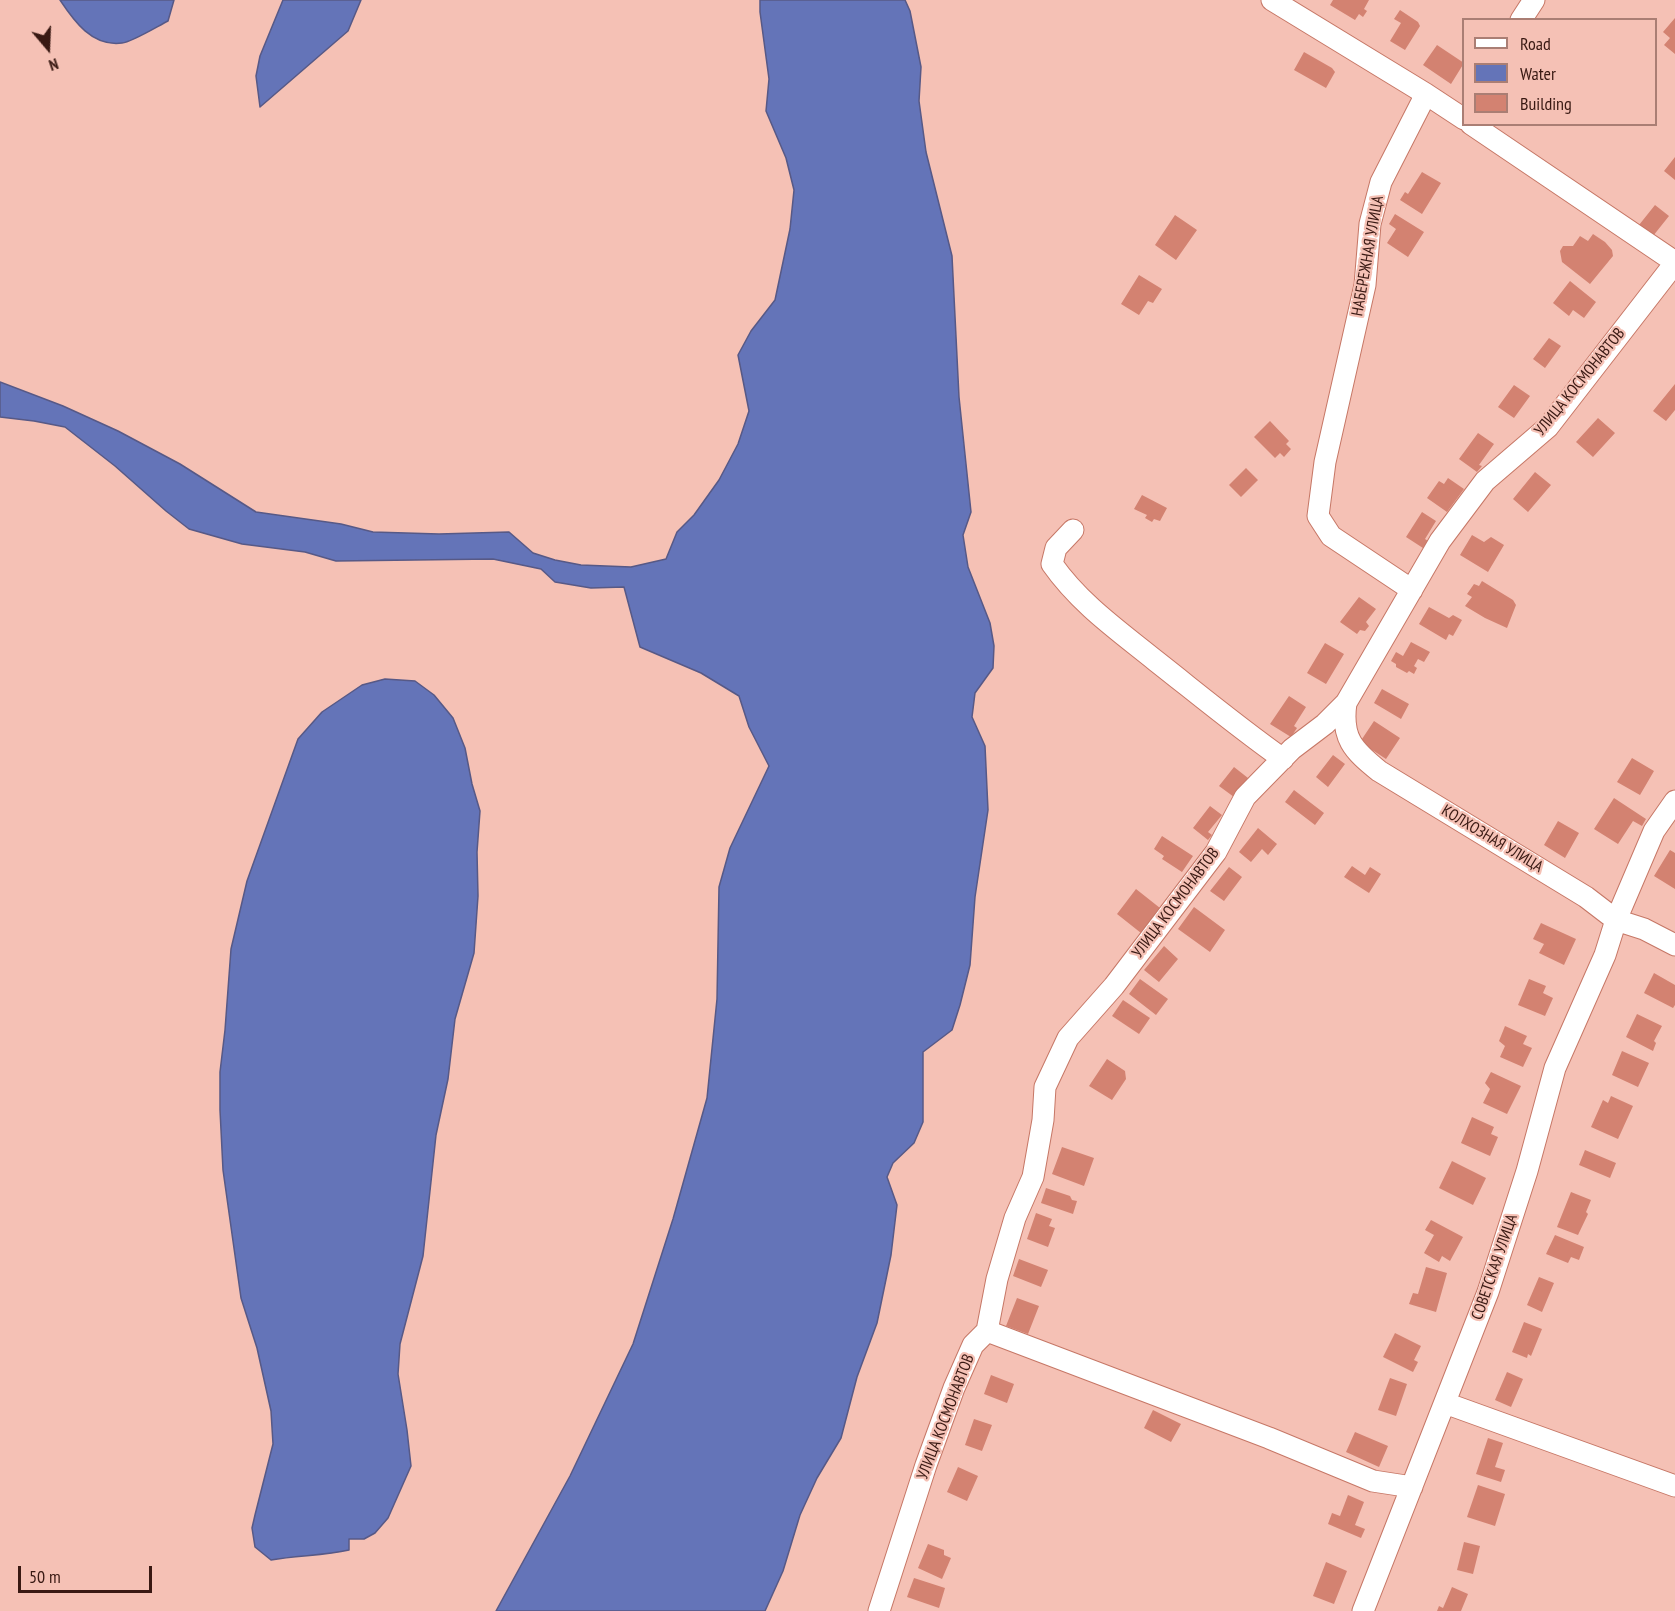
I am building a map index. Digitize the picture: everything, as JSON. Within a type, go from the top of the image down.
[{"type":"street","points":[[1272,0],[1462,118]]},
{"type":"street","points":[[1522,18],[1534,0]]},
{"type":"street","name":"НАБЕРЕЖНАЯ УЛИЦА","points":[[1412,590],[1330,536],[1318,516],[1325,462],[1365,285],[1370,224],[1381,182],[1426,94]]},
{"type":"street","points":[[1476,126],[1491,132],[1675,263]]},
{"type":"street","name":"УЛИЦА КОСМОНАВТОВ","points":[[879,1611],[926,1465],[954,1388],[973,1345],[987,1331],[997,1280],[1015,1218],[1033,1177],[1043,1120],[1045,1088],[1068,1038],[1114,986],[1216,852],[1245,797],[1283,759],[1346,703],[1440,541],[1485,481],[1548,427],[1675,263]]},
{"type":"street","points":[[1073,530],[1056,548],[1052,564],[1066,584],[1092,609],[1241,730],[1283,759]]},
{"type":"street","name":"КОЛХОЗНАЯ УЛИЦА","points":[[1346,703],[1344,721],[1349,742],[1359,755],[1379,771],[1586,897],[1616,920],[1644,929],[1675,945]]},
{"type":"street","name":"СОВЕТСКАЯ УЛИЦА","points":[[1363,1611],[1488,1292],[1527,1171],[1555,1068],[1605,955],[1616,920],[1654,831],[1675,801]]},
{"type":"street","points":[[987,1331],[1214,1416],[1374,1481],[1412,1487]]},
{"type":"street","points":[[1445,1403],[1675,1486]]},
{"type":"water","points":[[60,0],[174,0],[168,21],[132,40],[111,43],[93,37],[85,31]]},
{"type":"water","points":[[283,0],[361,0],[348,31],[260,107],[256,76],[260,56]]},
{"type":"water","points":[[760,0],[905,0],[910,11],[921,67],[919,101],[926,152],[952,256],[959,397],[971,512],[963,535],[968,567],[990,623],[994,646],[993,668],[975,693],[972,717],[985,746],[988,810],[975,897],[970,965],[952,1030],[923,1052],[923,1122],[914,1143],[893,1163],[887,1177],[897,1205],[891,1255],[877,1323],[857,1377],[841,1438],[817,1478],[800,1515],[783,1571],[765,1611],[496,1611],[570,1476],[633,1344],[673,1219],[707,1098],[717,999],[719,887],[730,848],[769,766],[749,727],[739,696],[701,673],[640,647],[624,587],[591,588],[555,582],[541,569],[493,559],[336,561],[305,552],[242,544],[189,529],[65,427],[0,417],[0,382],[63,406],[118,431],[180,464],[256,512],[341,524],[373,532],[439,534],[509,532],[533,553],[581,565],[631,567],[666,559],[677,532],[694,515],[719,480],[738,444],[749,411],[738,355],[751,331],[775,300],[790,229],[794,190],[786,158],[766,111],[769,79]]},
{"type":"water","points":[[385,679],[415,681],[434,695],[453,718],[465,748],[480,811],[474,953],[455,1019],[448,1079],[436,1135],[423,1256],[400,1344],[398,1374],[411,1466],[388,1518],[375,1533],[364,1539],[349,1539],[349,1550],[271,1560],[255,1547],[252,1528],[273,1444],[271,1411],[257,1348],[241,1298],[223,1170],[220,1072],[231,949],[247,881],[298,739],[322,712],[362,685]]},
{"type":"building","points":[[1333,0],[1369,0],[1363,17],[1359,14],[1355,20],[1330,5]]},
{"type":"building","points":[[1400,10],[1418,22],[1420,26],[1405,50],[1390,41],[1401,23],[1394,19]]},
{"type":"building","points":[[1675,18],[1675,54],[1664,45],[1670,38],[1663,32]]},
{"type":"building","points":[[1437,45],[1462,62],[1462,66],[1451,84],[1423,65]]},
{"type":"building","points":[[1304,52],[1335,72],[1326,88],[1294,70]]},
{"type":"building","points":[[1675,157],[1675,180],[1664,171]]},
{"type":"building","points":[[1422,172],[1441,183],[1422,214],[1400,200],[1405,192],[1408,194]]},
{"type":"building","points":[[1655,205],[1669,216],[1653,236],[1639,225]]},
{"type":"building","points":[[1395,214],[1424,232],[1408,257],[1387,243],[1396,229],[1389,224]]},
{"type":"building","points":[[1175,215],[1197,230],[1176,260],[1155,245]]},
{"type":"building","points":[[1593,234],[1605,242],[1612,250],[1613,256],[1590,284],[1562,262],[1560,251],[1563,246],[1573,246],[1580,236],[1588,241]]},
{"type":"building","points":[[1139,275],[1162,289],[1153,303],[1148,301],[1139,315],[1121,304]]},
{"type":"building","points":[[1570,281],[1596,302],[1584,318],[1573,310],[1569,316],[1553,303]]},
{"type":"building","points":[[1549,338],[1561,346],[1545,368],[1533,359]]},
{"type":"building","points":[[1675,384],[1675,410],[1666,421],[1653,411]]},
{"type":"building","points":[[1514,385],[1530,396],[1514,418],[1498,407]]},
{"type":"building","points":[[1598,418],[1615,433],[1593,457],[1576,442]]},
{"type":"building","points":[[1270,421],[1289,441],[1286,444],[1291,449],[1284,457],[1280,453],[1275,458],[1254,437]]},
{"type":"building","points":[[1478,433],[1494,444],[1479,465],[1482,466],[1477,472],[1459,459]]},
{"type":"building","points":[[1246,468],[1258,480],[1241,497],[1229,485]]},
{"type":"building","points":[[1535,472],[1551,485],[1528,512],[1513,499]]},
{"type":"building","points":[[1448,478],[1464,489],[1447,512],[1427,498],[1439,481],[1444,484]]},
{"type":"building","points":[[1142,495],[1167,508],[1160,521],[1154,519],[1152,522],[1145,518],[1147,515],[1134,509]]},
{"type":"building","points":[[1422,512],[1436,521],[1425,539],[1428,541],[1423,548],[1406,537]]},
{"type":"building","points":[[1472,535],[1484,542],[1491,537],[1504,545],[1488,572],[1460,555]]},
{"type":"building","points":[[1482,581],[1513,600],[1516,605],[1507,628],[1465,606],[1472,597],[1467,594],[1474,584],[1479,586]]},
{"type":"building","points":[[1359,597],[1376,609],[1366,622],[1369,626],[1365,631],[1360,630],[1357,634],[1340,622]]},
{"type":"building","points":[[1429,607],[1449,618],[1453,615],[1462,620],[1453,636],[1449,634],[1446,640],[1419,624]]},
{"type":"building","points":[[1411,642],[1430,652],[1424,662],[1418,659],[1414,666],[1417,668],[1414,674],[1396,667],[1396,664],[1391,661],[1396,652],[1403,656]]},
{"type":"building","points":[[1325,643],[1344,654],[1326,684],[1307,673]]},
{"type":"building","points":[[1382,689],[1409,704],[1401,719],[1374,703]]},
{"type":"building","points":[[1289,696],[1306,707],[1294,726],[1297,728],[1291,737],[1270,724]]},
{"type":"building","points":[[1374,721],[1400,738],[1386,759],[1360,742]]},
{"type":"building","points":[[1333,755],[1345,764],[1328,787],[1316,777]]},
{"type":"building","points":[[1632,758],[1654,771],[1640,795],[1617,782]]},
{"type":"building","points":[[1234,767],[1248,778],[1234,797],[1219,786]]},
{"type":"building","points":[[1294,790],[1324,813],[1315,825],[1285,802]]},
{"type":"building","points":[[1614,798],[1646,819],[1642,826],[1633,821],[1618,844],[1594,829]]},
{"type":"building","points":[[1210,806],[1222,815],[1208,832],[1212,835],[1208,840],[1193,828]]},
{"type":"building","points":[[1558,821],[1579,833],[1565,858],[1544,845]]},
{"type":"building","points":[[1258,828],[1277,844],[1268,855],[1262,849],[1251,862],[1239,852]]},
{"type":"building","points":[[1162,836],[1193,856],[1182,872],[1162,859],[1164,856],[1154,849]]},
{"type":"building","points":[[1670,850],[1675,853],[1675,889],[1654,876]]},
{"type":"building","points":[[1352,866],[1365,875],[1370,867],[1381,874],[1369,893],[1344,877]]},
{"type":"building","points":[[1229,867],[1242,877],[1224,901],[1210,891]]},
{"type":"building","points":[[1136,889],[1160,908],[1141,933],[1117,914]]},
{"type":"building","points":[[1194,907],[1225,930],[1210,952],[1178,929]]},
{"type":"building","points":[[1541,923],[1576,939],[1564,965],[1539,953],[1544,944],[1533,939]]},
{"type":"building","points":[[1164,946],[1178,959],[1159,982],[1144,970]]},
{"type":"building","points":[[1654,973],[1675,985],[1673,1008],[1644,993]]},
{"type":"building","points":[[1140,979],[1168,999],[1156,1015],[1129,994]]},
{"type":"building","points":[[1529,979],[1546,986],[1543,993],[1553,998],[1545,1016],[1518,1005]]},
{"type":"building","points":[[1123,1000],[1150,1018],[1139,1034],[1112,1016]]},
{"type":"building","points":[[1637,1014],[1662,1026],[1654,1041],[1656,1043],[1653,1051],[1626,1037]]},
{"type":"building","points":[[1505,1026],[1527,1036],[1523,1044],[1532,1048],[1523,1067],[1500,1057],[1505,1046],[1499,1041]]},
{"type":"building","points":[[1622,1051],[1649,1063],[1638,1087],[1612,1075]]},
{"type":"building","points":[[1107,1059],[1125,1071],[1126,1079],[1112,1100],[1089,1086]]},
{"type":"building","points":[[1491,1072],[1521,1086],[1507,1114],[1483,1103],[1490,1089],[1485,1083]]},
{"type":"building","points":[[1611,1096],[1633,1106],[1618,1139],[1591,1127],[1603,1100],[1608,1103]]},
{"type":"building","points":[[1472,1117],[1494,1127],[1491,1134],[1498,1137],[1490,1156],[1461,1143]]},
{"type":"building","points":[[1062,1147],[1094,1158],[1084,1186],[1052,1174]]},
{"type":"building","points":[[1585,1150],[1616,1163],[1610,1178],[1579,1165]]},
{"type":"building","points":[[1452,1161],[1486,1178],[1473,1205],[1439,1188]]},
{"type":"building","points":[[1046,1188],[1070,1196],[1072,1200],[1077,1201],[1073,1214],[1041,1203]]},
{"type":"building","points":[[1571,1192],[1591,1200],[1586,1212],[1588,1214],[1578,1235],[1557,1227]]},
{"type":"building","points":[[1036,1213],[1052,1219],[1049,1226],[1055,1228],[1048,1247],[1027,1239]]},
{"type":"building","points":[[1431,1220],[1463,1237],[1450,1261],[1442,1256],[1439,1262],[1424,1253],[1434,1235],[1425,1230]]},
{"type":"building","points":[[1555,1235],[1584,1247],[1579,1260],[1571,1257],[1568,1263],[1546,1254]]},
{"type":"building","points":[[1019,1259],[1048,1270],[1041,1287],[1013,1276]]},
{"type":"building","points":[[1426,1267],[1447,1273],[1436,1312],[1409,1304],[1413,1293],[1418,1294]]},
{"type":"building","points":[[1539,1277],[1554,1283],[1542,1312],[1527,1305]]},
{"type":"building","points":[[1017,1298],[1039,1306],[1028,1334],[1006,1326]]},
{"type":"building","points":[[1524,1322],[1542,1329],[1531,1356],[1528,1354],[1527,1358],[1512,1352]]},
{"type":"building","points":[[1395,1333],[1421,1346],[1414,1360],[1418,1362],[1413,1372],[1383,1357]]},
{"type":"building","points":[[1507,1372],[1523,1379],[1511,1407],[1495,1400]]},
{"type":"building","points":[[991,1375],[1014,1384],[1007,1403],[984,1394]]},
{"type":"building","points":[[1390,1378],[1407,1384],[1396,1416],[1378,1410]]},
{"type":"building","points":[[1153,1410],[1181,1424],[1171,1442],[1144,1428]]},
{"type":"building","points":[[974,1419],[992,1425],[982,1451],[965,1445]]},
{"type":"building","points":[[1355,1432],[1388,1446],[1379,1467],[1346,1452]]},
{"type":"building","points":[[1488,1438],[1503,1443],[1495,1467],[1505,1470],[1501,1482],[1476,1474]]},
{"type":"building","points":[[958,1467],[978,1476],[967,1501],[947,1492]]},
{"type":"building","points":[[1478,1485],[1505,1494],[1495,1526],[1467,1517]]},
{"type":"building","points":[[1348,1495],[1364,1502],[1355,1525],[1365,1529],[1361,1538],[1328,1524],[1332,1513],[1340,1516]]},
{"type":"building","points":[[1464,1542],[1480,1546],[1473,1574],[1457,1570]]},
{"type":"building","points":[[928,1544],[944,1550],[944,1555],[951,1558],[942,1579],[918,1568]]},
{"type":"building","points":[[1326,1562],[1347,1571],[1334,1604],[1313,1596]]},
{"type":"building","points":[[914,1578],[945,1588],[939,1608],[907,1597]]},
{"type":"building","points":[[1452,1587],[1468,1594],[1461,1611],[1437,1611],[1439,1606],[1443,1608]]}]
